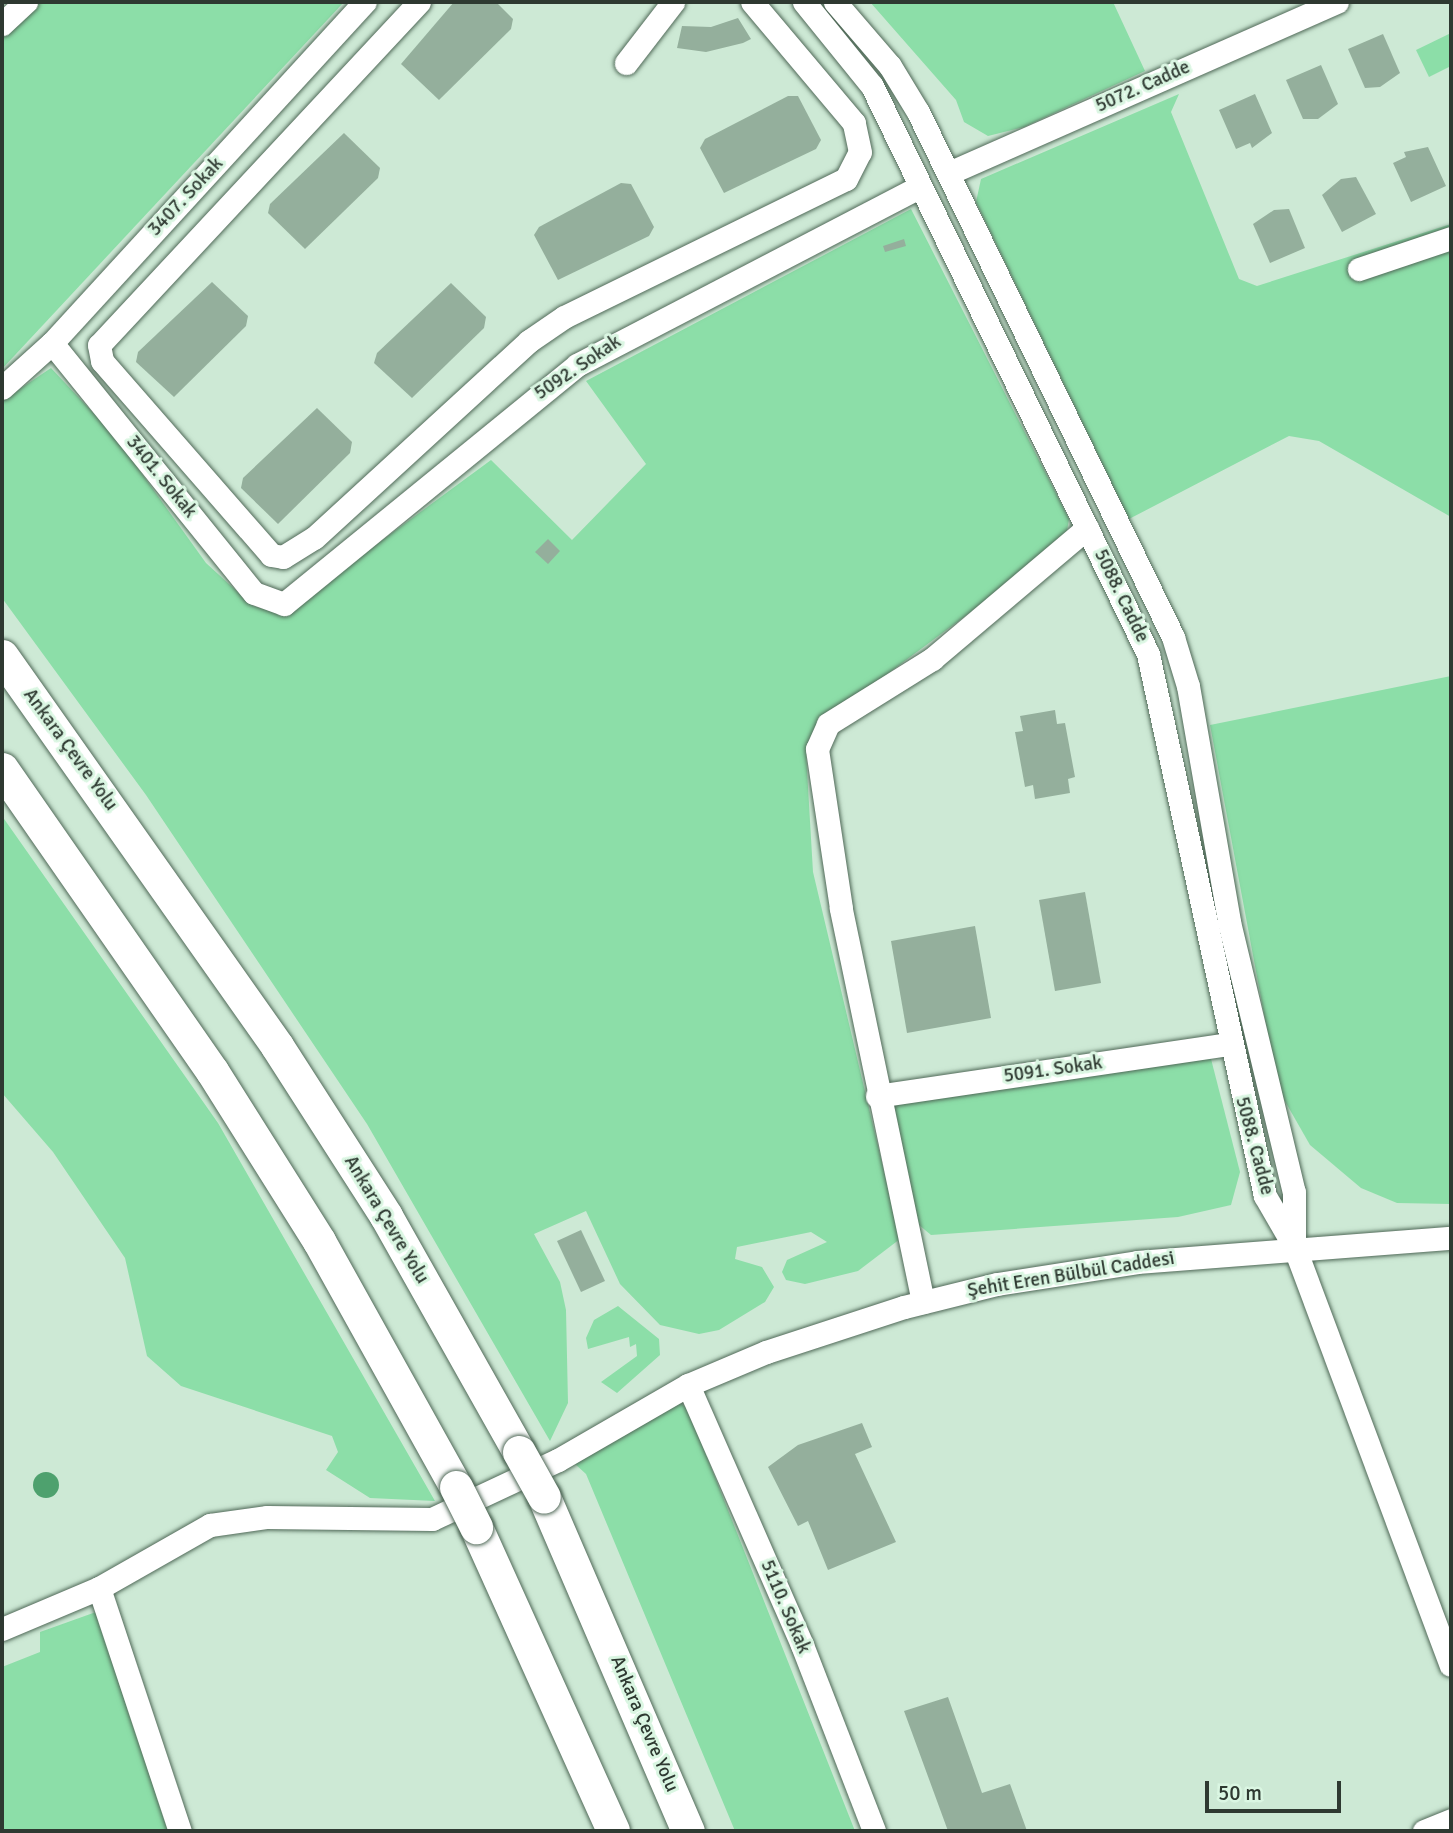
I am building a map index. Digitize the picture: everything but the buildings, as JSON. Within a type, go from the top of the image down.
[{"type":"highway","name":"Ankara Çevre Yolu","points":[[2,656],[277,1046],[386,1216],[544,1497],[688,1831]]},
{"type":"highway","points":[[2,769],[212,1071],[319,1241],[476,1527],[613,1831]]},
{"type":"street","points":[[2,24],[26,2]]},
{"type":"street","name":"3407. Sokak","points":[[2,388],[52,343],[365,2]]},
{"type":"street","points":[[419,2],[99,345],[102,361],[271,555],[283,557],[314,538],[529,341],[564,317],[846,179],[860,152],[854,123],[752,2]]},
{"type":"street","points":[[626,64],[673,2]]},
{"type":"street","name":"5088. Cadde","points":[[804,2],[872,86],[1148,653],[1228,1044],[1265,1196],[1294,1246],[1451,1665]]},
{"type":"street","name":"5088. Cadde","points":[[835,2],[890,66],[949,173],[1181,661],[1229,922],[1294,1192],[1294,1246]]},
{"type":"street","name":"5072. Cadde","points":[[949,173],[1337,2]]},
{"type":"street","name":"5092. Sokak","points":[[275,604],[292,599],[576,365],[919,187]]},
{"type":"street","points":[[1359,269],[1451,238]]},
{"type":"street","name":"3401. Sokak","points":[[52,343],[254,593],[275,604]]},
{"type":"street","points":[[923,1302],[877,1096],[818,773],[820,740],[828,724],[932,659],[1087,528]]},
{"type":"street","name":"5091. Sokak","points":[[877,1096],[1228,1044]]},
{"type":"street","name":"Şehit Eren Bülbül Caddesi","points":[[2,1629],[99,1588],[210,1525],[267,1517],[432,1519],[558,1460],[688,1385],[766,1352],[923,1302],[1137,1262],[1294,1246],[1451,1238]]},
{"type":"street","name":"5110. Sokak","points":[[688,1385],[802,1645],[874,1831]]},
{"type":"street","points":[[99,1588],[180,1831]]},
{"type":"street","points":[[1424,1831],[1451,1821]]},
{"type":"shaded area","points":[[38,2],[344,2],[2,369],[2,35]]},
{"type":"shaded area","points":[[870,2],[1113,2],[1145,71],[1024,127],[988,136],[964,122],[956,100]]},
{"type":"shaded area","points":[[1451,33],[1451,66],[1429,77],[1416,50]]},
{"type":"shaded area","points":[[1179,94],[1171,112],[1239,279],[1257,286],[1451,224],[1451,517],[1319,441],[1289,436],[1129,519],[976,202],[981,179]]},
{"type":"shaded area","points":[[911,209],[1069,519],[1067,531],[1035,564],[816,727],[806,753],[813,872],[900,1239],[858,1271],[805,1284],[786,1280],[782,1272],[787,1260],[827,1242],[811,1232],[737,1247],[735,1259],[762,1267],[774,1287],[765,1302],[719,1330],[699,1334],[660,1325],[620,1284],[586,1211],[534,1234],[560,1282],[566,1310],[568,1403],[550,1441],[367,1124],[146,795],[2,598],[2,401],[51,368],[114,435],[206,563],[253,606],[282,614],[491,460],[572,540],[646,464],[586,381]]},
{"type":"shaded area","points":[[1451,676],[1451,1204],[1397,1203],[1361,1188],[1310,1145],[1278,1089],[1210,725]]},
{"type":"shaded area","points":[[2,816],[218,1123],[435,1501],[370,1498],[326,1470],[338,1452],[332,1436],[181,1386],[147,1356],[125,1258],[53,1152],[2,1093]]},
{"type":"shaded area","points":[[1210,1055],[1240,1172],[1231,1205],[1178,1217],[931,1235],[913,1220],[890,1104]]},
{"type":"shaded area","points":[[618,1306],[659,1339],[660,1355],[617,1393],[601,1382],[637,1356],[636,1344],[630,1347],[629,1337],[588,1349],[586,1338],[594,1320]]},
{"type":"shaded area","points":[[679,1402],[688,1409],[855,1831],[735,1831],[586,1474],[575,1464]]},
{"type":"shaded area","points":[[46,1472],[55,1476],[59,1485],[55,1494],[46,1498],[37,1494],[33,1485],[37,1476]]},
{"type":"shaded area","points":[[96,1612],[171,1831],[2,1831],[2,1667],[40,1652],[40,1632]]}]
